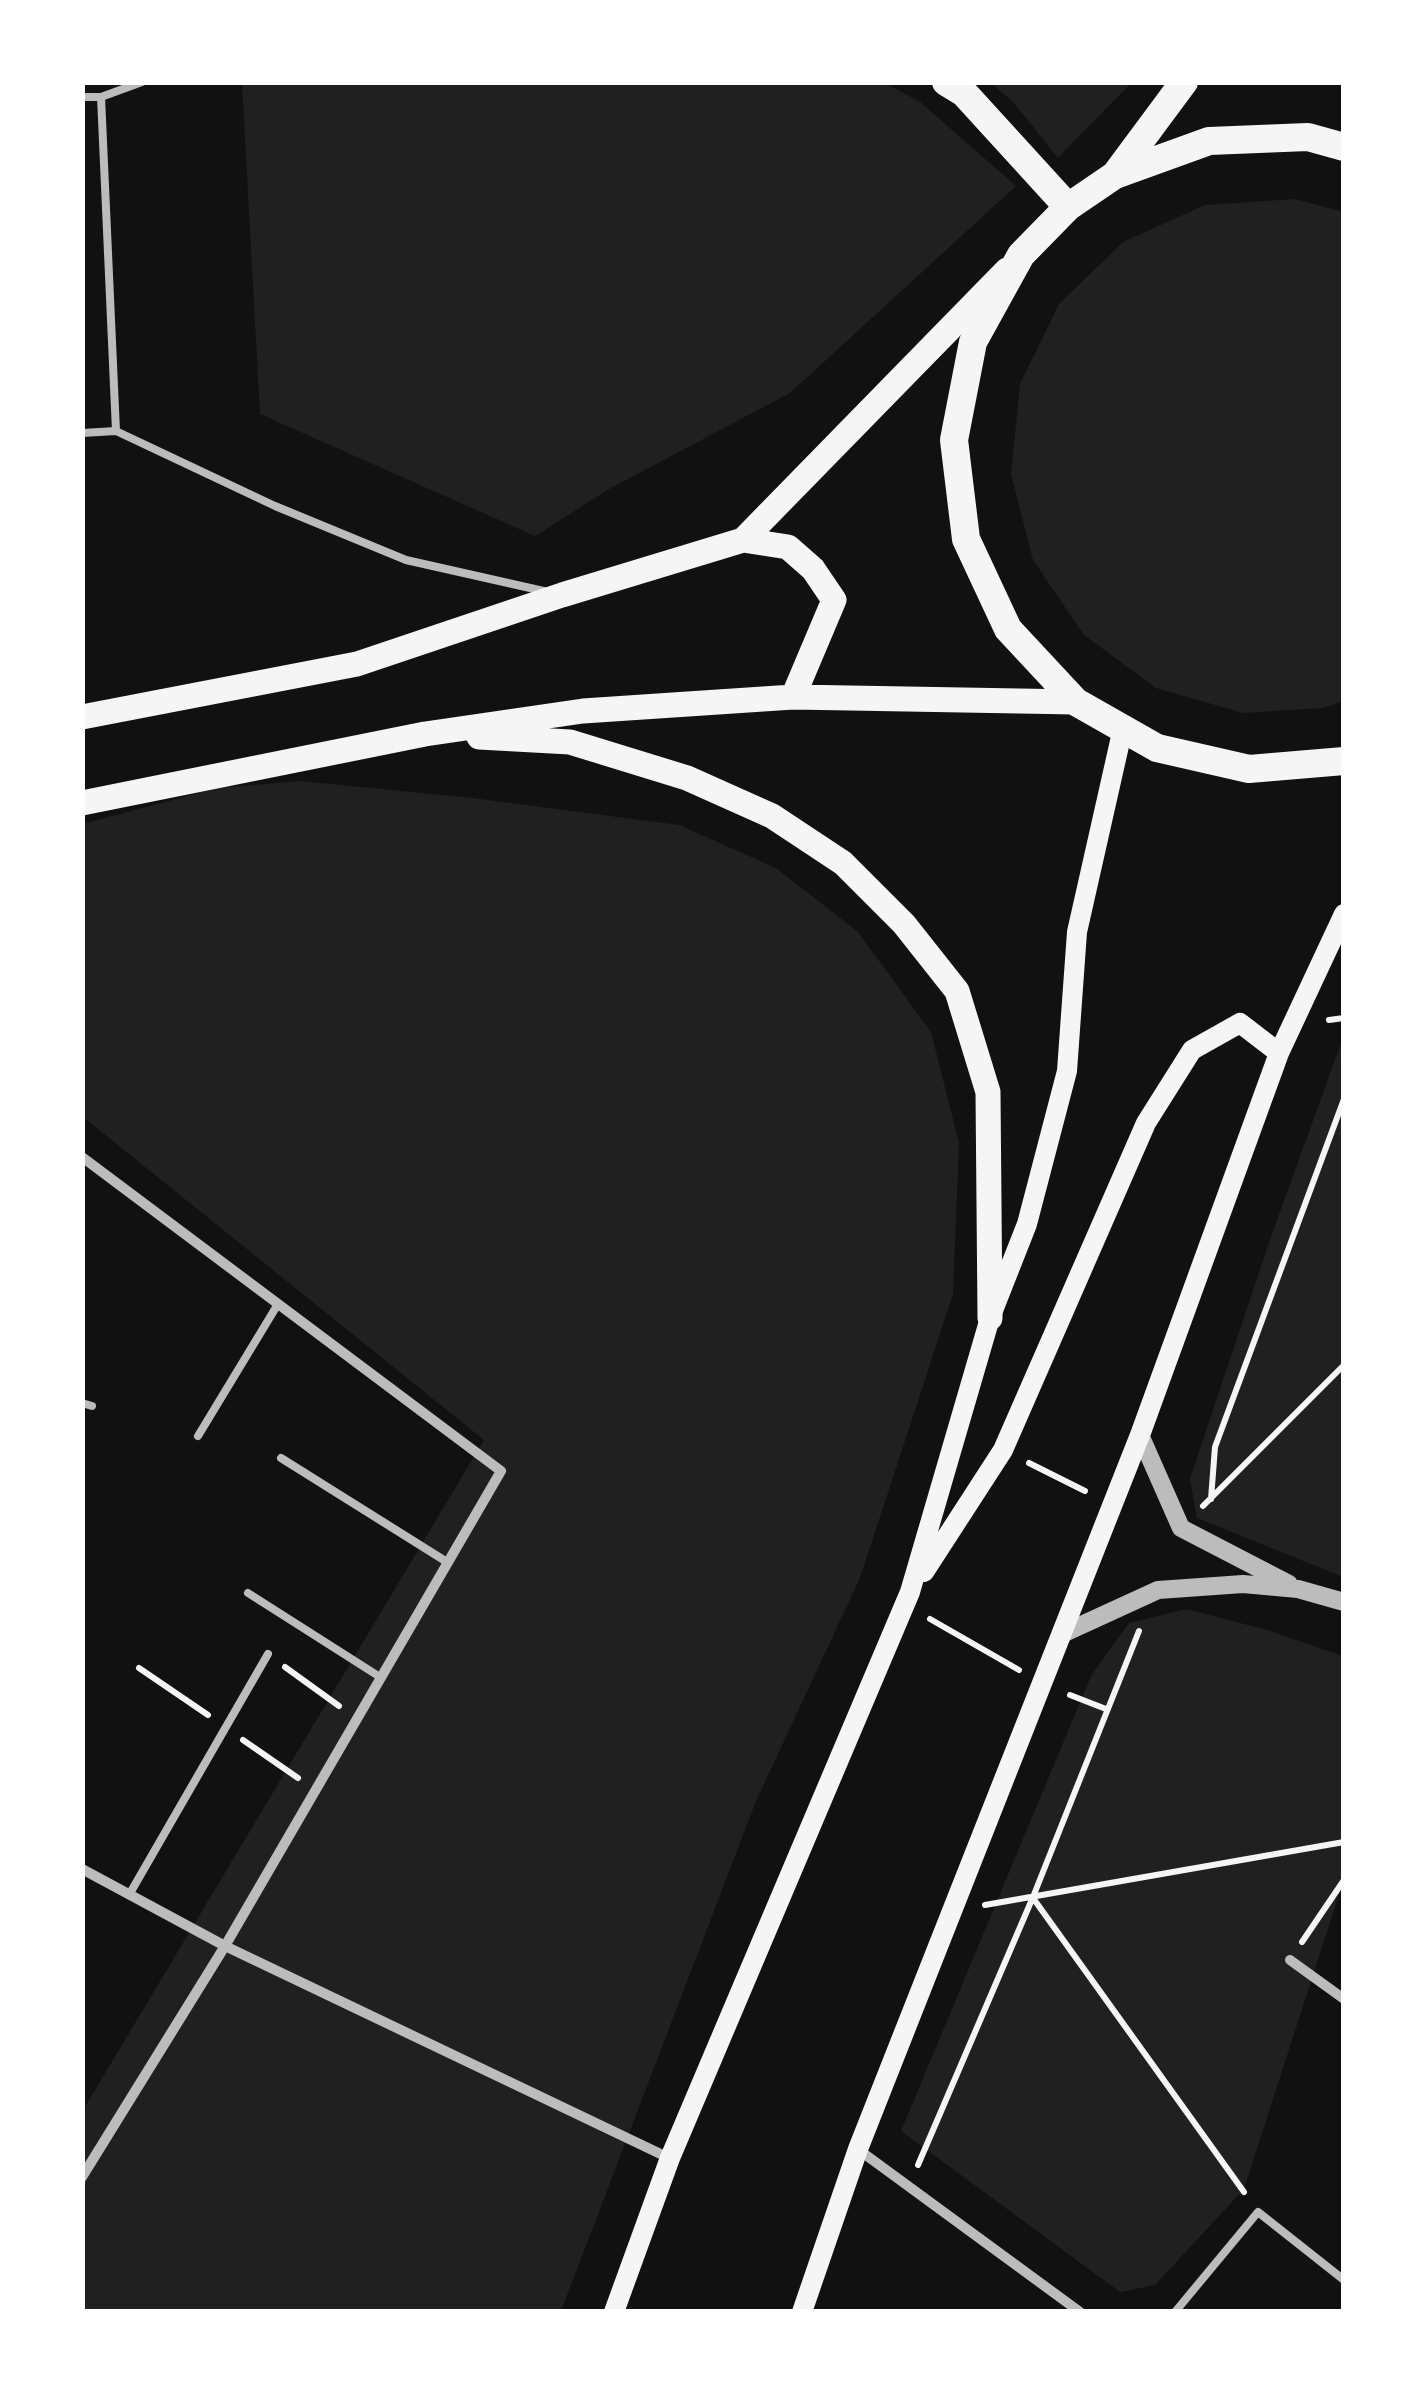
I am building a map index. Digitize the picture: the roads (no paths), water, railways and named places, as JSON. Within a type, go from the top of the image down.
[{"type":"highway","points":[[946,82],[964,93],[1068,208]]},
{"type":"highway","points":[[1115,175],[1184,82]]},
{"type":"highway","points":[[1344,147],[1308,137],[1208,140],[1115,175],[1068,208],[1021,256],[973,342],[954,440],[966,538],[1008,628],[1076,702],[1157,748],[1249,769],[1344,762]]},
{"type":"main road","points":[[743,540],[1021,256]]},
{"type":"main road","points":[[82,717],[357,664],[743,540],[788,548],[813,568],[834,600],[792,697]]},
{"type":"main road","points":[[82,803],[424,734],[583,711],[792,697],[1076,702]]},
{"type":"main road","points":[[614,2312],[670,2158],[908,1599],[990,1318],[1027,1224],[1067,1071],[1077,932],[1123,728]]},
{"type":"main road","points":[[424,734],[570,742],[686,778],[772,816],[843,863],[904,924],[957,992],[988,1092],[990,1318]]},
{"type":"main road","points":[[802,2312],[858,2150],[1140,1435],[1279,1053],[1344,914]]},
{"type":"main road","points":[[908,1599],[1003,1450],[1146,1122],[1192,1050],[1240,1023],[1279,1053]]},
{"type":"street","points":[[82,1157],[501,1471],[225,1946],[82,2177]]},
{"type":"street","points":[[1140,1435],[1181,1528],[1298,1588],[1344,1602]]},
{"type":"street","points":[[1062,1634],[1158,1590],[1243,1584],[1298,1588]]},
{"type":"street","points":[[82,1869],[225,1946],[670,2158]]},
{"type":"street","points":[[1290,1960],[1344,2000]]},
{"type":"street","points":[[858,2150],[1080,2312]]},
{"type":"lane","points":[[82,98],[101,97],[142,82]]},
{"type":"lane","points":[[101,97],[116,431]]},
{"type":"lane","points":[[82,433],[116,431],[274,506],[406,560],[562,595]]},
{"type":"lane","points":[[198,1436],[278,1304]]},
{"type":"lane","points":[[281,1458],[448,1562]]},
{"type":"lane","points":[[248,1593],[380,1678]]},
{"type":"lane","points":[[130,1895],[268,1654]]},
{"type":"lane","points":[[1175,2312],[1258,2212],[1344,2280]]}]
